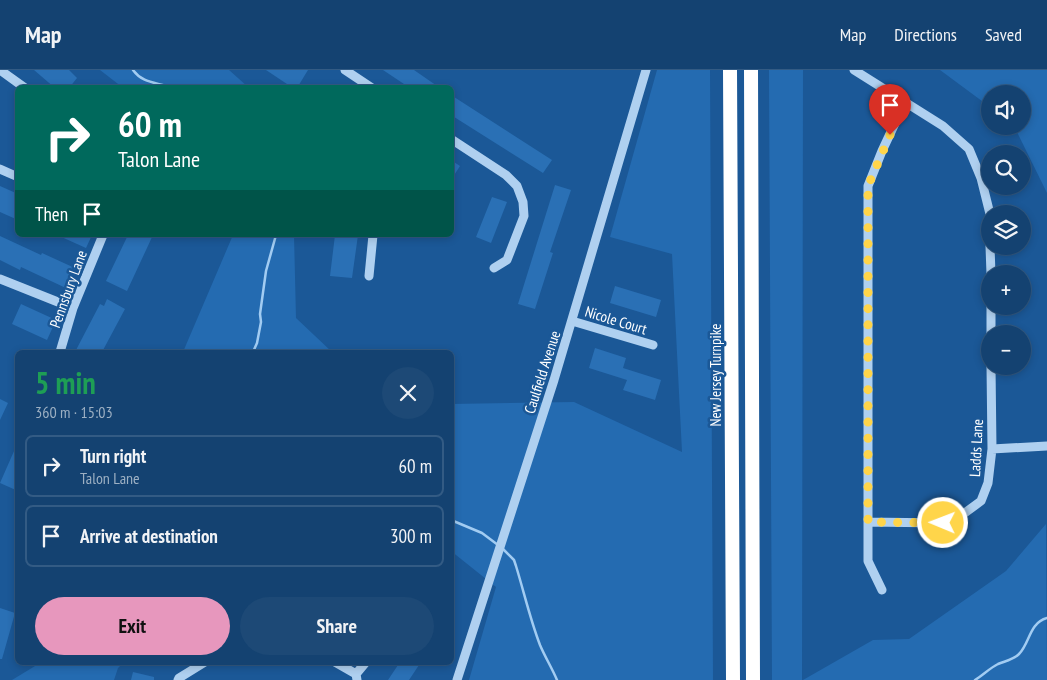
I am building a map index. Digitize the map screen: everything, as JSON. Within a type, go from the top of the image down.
[{"type":"highway","name":"New Jersey Turnpike","points":[[730,70],[733,680]]},
{"type":"highway","points":[[751,70],[753,680]]},
{"type":"street","points":[[0,70],[21,85]]},
{"type":"street","points":[[345,70],[368,85]]},
{"type":"street","name":"Caulfield Avenue","points":[[457,680],[572,321],[646,70]]},
{"type":"street","points":[[854,70],[943,126],[969,149],[981,178],[988,205]]},
{"type":"street","points":[[882,590],[868,562],[868,186],[905,102]]},
{"type":"street","points":[[454,141],[506,175],[517,186],[523,202],[524,216],[507,260],[494,268]]},
{"type":"street","points":[[0,169],[15,176]]},
{"type":"street","name":"Pennsbury Lane","points":[[61,350],[73,308],[102,237]]},
{"type":"street","points":[[369,276],[374,237]]},
{"type":"street","points":[[1,282],[73,308]]},
{"type":"street","name":"Nicole Court","points":[[572,321],[653,345]]},
{"type":"street","name":"Ladds Lane","points":[[868,522],[943,523],[962,515],[981,501],[988,483],[992,449],[991,375]]},
{"type":"street","points":[[992,449],[1047,446]]},
{"type":"street","points":[[178,680],[200,665]]},
{"type":"street","points":[[339,665],[357,677],[364,665]]},
{"type":"shaded area","points":[[100,70],[229,70],[246,85],[119,85]]},
{"type":"shaded area","points":[[657,70],[710,70],[713,680],[469,680],[496,587],[454,553],[454,404],[574,402],[682,452],[672,254],[610,237]]},
{"type":"shaded area","points":[[769,70],[803,70],[802,680],[772,680]]},
{"type":"shaded area","points":[[940,70],[1047,70],[1047,193],[1031,161],[1031,145],[1023,145],[1018,135],[1031,135],[1031,85],[981,85],[981,100]]},
{"type":"shaded area","points":[[232,237],[294,237],[296,318],[330,350],[184,350]]},
{"type":"shaded area","points":[[1046,524],[1047,680],[803,680],[873,640],[909,639],[1006,571]]},
{"type":"shaded area","points":[[37,665],[121,665],[114,680],[12,680]]},
{"type":"building","points":[[34,70],[69,70],[77,78],[71,85],[52,85]]},
{"type":"building","points":[[266,70],[308,70],[299,85],[288,85]]},
{"type":"building","points":[[383,70],[414,70],[436,85],[406,85]]},
{"type":"building","points":[[454,97],[552,160],[543,173],[454,117]]},
{"type":"building","points":[[454,162],[460,166],[454,175]]},
{"type":"building","points":[[555,185],[571,190],[550,252],[553,253],[535,309],[518,304]]},
{"type":"building","points":[[0,186],[15,193],[15,219],[0,212]]},
{"type":"building","points":[[492,197],[507,202],[491,243],[476,237]]},
{"type":"building","points":[[0,236],[77,269],[68,289],[21,267],[20,270],[0,260]]},
{"type":"building","points":[[61,237],[91,237],[86,248]]},
{"type":"building","points":[[127,237],[152,237],[127,291],[106,281]]},
{"type":"building","points":[[335,237],[358,237],[352,278],[330,276]]},
{"type":"building","points":[[615,286],[661,300],[656,317],[610,303]]},
{"type":"building","points":[[107,299],[125,309],[103,350],[76,350],[100,304],[104,306]]},
{"type":"building","points":[[21,304],[56,320],[47,340],[12,324]]},
{"type":"building","points":[[595,348],[626,358],[623,368],[661,380],[655,400],[623,390],[627,380],[589,368]]},
{"type":"building","points":[[0,399],[8,403],[0,420]]},
{"type":"building","points":[[15,449],[15,490],[0,483]]},
{"type":"building","points":[[0,608],[15,613],[2,659],[0,659]]},
{"type":"building","points":[[398,665],[419,665],[409,680],[388,680]]},
{"type":"building","points":[[133,672],[154,677],[154,680],[131,680]]},
{"type":"waterway","points":[[133,70],[141,78],[162,85]]},
{"type":"waterway","points":[[254,350],[261,322],[260,314],[266,271],[275,237]]},
{"type":"waterway","points":[[454,521],[482,533],[498,545]]},
{"type":"waterway","points":[[503,549],[514,560],[536,635],[557,680]]},
{"type":"waterway","points":[[975,680],[998,664],[1017,656],[1023,650],[1033,629],[1047,618]]},
{"type":"route","points":[[890,135],[868,186],[868,522],[943,523]]}]
